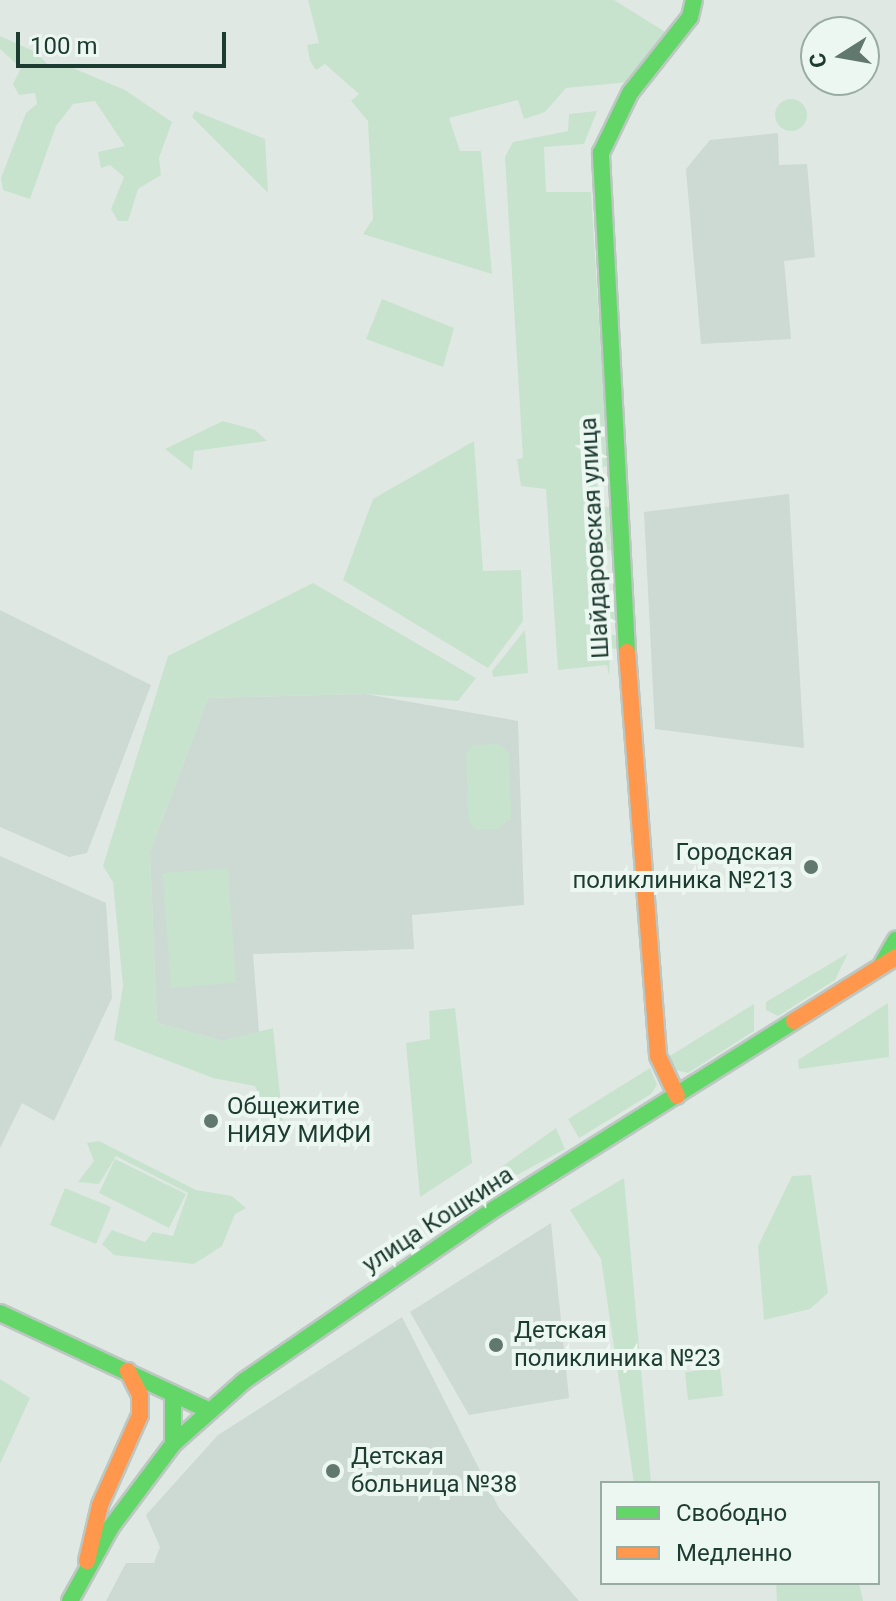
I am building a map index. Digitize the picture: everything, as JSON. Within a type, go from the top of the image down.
[{"type":"main road","name":"Шайдаровская улица","points":[[677,1096],[658,1056],[632,753],[600,177],[601,153],[630,93],[690,17],[694,0]]},
{"type":"main road","points":[[879,969],[896,940]]},
{"type":"main road","name":"улица Кошкина","points":[[86,1569],[173,1444],[210,1411],[416,1262],[896,957]]},
{"type":"main road","points":[[0,1313],[210,1411]]},
{"type":"main road","points":[[70,1601],[86,1569],[96,1515],[140,1415],[140,1395],[128,1371]]},
{"type":"main road","points":[[173,1394],[173,1444]]},
{"type":"shaded area","points":[[778,133],[779,165],[807,164],[815,257],[784,261],[791,339],[701,344],[686,169],[710,140]]},
{"type":"shaded area","points":[[789,494],[804,748],[655,729],[644,512]]},
{"type":"shaded area","points":[[0,610],[151,685],[87,853],[69,857],[0,827]]},
{"type":"shaded area","points":[[365,694],[518,721],[524,905],[412,915],[414,949],[253,954],[259,1032],[223,1041],[157,1023],[150,852],[208,698]]},
{"type":"shaded area","points":[[0,856],[106,903],[112,998],[54,1121],[22,1103],[0,1148]]},
{"type":"shaded area","name":"Детская поликлиника №23","points":[[551,1223],[569,1398],[469,1415],[410,1312]]},
{"type":"shaded area","name":"Детская больница №38","points":[[402,1317],[499,1508],[579,1601],[106,1601],[126,1563],[154,1563],[160,1547],[146,1515],[218,1435]]},
{"type":"green space","points":[[308,0],[614,0],[667,33],[637,69],[640,81],[566,88],[545,112],[524,119],[518,100],[449,118],[460,151],[481,151],[492,274],[363,234],[373,219],[368,121],[351,101],[359,94],[325,64],[316,70],[310,61],[307,45],[319,43]]},
{"type":"green space","points":[[0,36],[36,52],[49,66],[68,66],[125,90],[172,122],[159,158],[161,175],[138,189],[128,221],[118,221],[111,209],[124,177],[110,165],[101,168],[98,152],[125,146],[95,101],[73,104],[56,126],[30,199],[3,190],[1,178],[26,113],[37,104],[35,93],[19,95],[13,84],[21,68],[0,49]]},
{"type":"green space","points":[[791,99],[802,104],[807,115],[802,126],[791,131],[780,126],[775,115],[780,104]]},
{"type":"green space","points":[[195,111],[265,139],[268,193],[192,117]]},
{"type":"green space","points":[[597,111],[584,144],[544,147],[546,192],[591,192],[608,466],[599,467],[599,506],[609,507],[611,550],[601,551],[604,604],[623,603],[624,621],[606,622],[606,635],[624,635],[624,648],[610,649],[609,676],[607,665],[558,670],[546,489],[521,486],[517,459],[523,458],[505,157],[513,142],[568,131],[569,114]]},
{"type":"green space","points":[[382,299],[454,328],[443,367],[366,339]]},
{"type":"green space","points":[[223,421],[255,430],[267,441],[194,451],[192,470],[165,449]]},
{"type":"green space","points":[[474,441],[483,571],[521,570],[523,621],[488,668],[343,580],[373,499]]},
{"type":"green space","points":[[313,583],[476,678],[458,701],[365,694],[208,698],[150,852],[157,1023],[223,1041],[273,1028],[284,1134],[278,1135],[255,1086],[213,1078],[114,1040],[123,986],[113,882],[103,866],[168,656]]},
{"type":"green space","points":[[525,630],[528,673],[493,677],[492,671]]},
{"type":"green space","points":[[499,744],[509,753],[511,818],[499,829],[475,829],[468,821],[466,752],[473,745]]},
{"type":"green space","points":[[228,868],[236,983],[171,988],[162,873]]},
{"type":"green space","points":[[848,953],[835,980],[778,1016],[766,1010],[766,1002]]},
{"type":"green space","points":[[888,1003],[889,1057],[799,1069],[798,1060]]},
{"type":"green space","points":[[754,1004],[754,1031],[688,1073],[675,1070],[668,1057]]},
{"type":"green space","points":[[455,1008],[472,1163],[420,1197],[406,1043],[430,1039],[429,1011]]},
{"type":"green space","points":[[650,1068],[657,1085],[651,1094],[579,1138],[568,1119]]},
{"type":"green space","points":[[556,1128],[565,1149],[517,1175],[500,1168]]},
{"type":"green space","points":[[99,1141],[196,1190],[232,1196],[246,1208],[235,1214],[222,1246],[194,1264],[114,1255],[102,1244],[112,1230],[145,1242],[153,1232],[173,1236],[188,1193],[116,1156],[99,1184],[78,1182],[94,1161],[87,1143]]},
{"type":"green space","points":[[115,1159],[186,1194],[169,1228],[99,1193]]},
{"type":"green space","points":[[811,1175],[828,1293],[810,1309],[764,1320],[758,1246],[792,1176]]},
{"type":"green space","points":[[624,1178],[651,1481],[634,1481],[601,1259],[570,1210]]},
{"type":"green space","points":[[65,1188],[111,1207],[96,1244],[50,1225]]},
{"type":"green space","points":[[720,1368],[723,1396],[688,1400],[685,1372]]},
{"type":"green space","points":[[0,1379],[30,1398],[0,1464]]},
{"type":"green space","points":[[776,1585],[859,1585],[863,1601],[777,1601]]},
{"type":"traffic: fast","points":[[627,652],[601,153],[630,93],[690,17],[694,0]]},
{"type":"traffic: fast","points":[[882,964],[896,940]]},
{"type":"traffic: fast","points":[[70,1601],[111,1527],[173,1444],[244,1381],[496,1208],[794,1021]]},
{"type":"traffic: fast","points":[[0,1313],[210,1411]]},
{"type":"traffic: fast","points":[[173,1394],[173,1444]]},
{"type":"traffic: slow","points":[[627,652],[658,1056],[677,1096]]},
{"type":"traffic: slow","points":[[794,1021],[896,957]]},
{"type":"traffic: slow","points":[[87,1561],[100,1505],[140,1415],[140,1395],[128,1371]]},
{"type":"place","name":"Городская поликлиника №213","points":[[811,867]]},
{"type":"place","name":"Общежитие НИЯУ МИФИ","points":[[211,1121]]},
{"type":"place","name":"Детская поликлиника №23","points":[[496,1345]]},
{"type":"place","name":"Детская больница №38","points":[[333,1471]]}]
